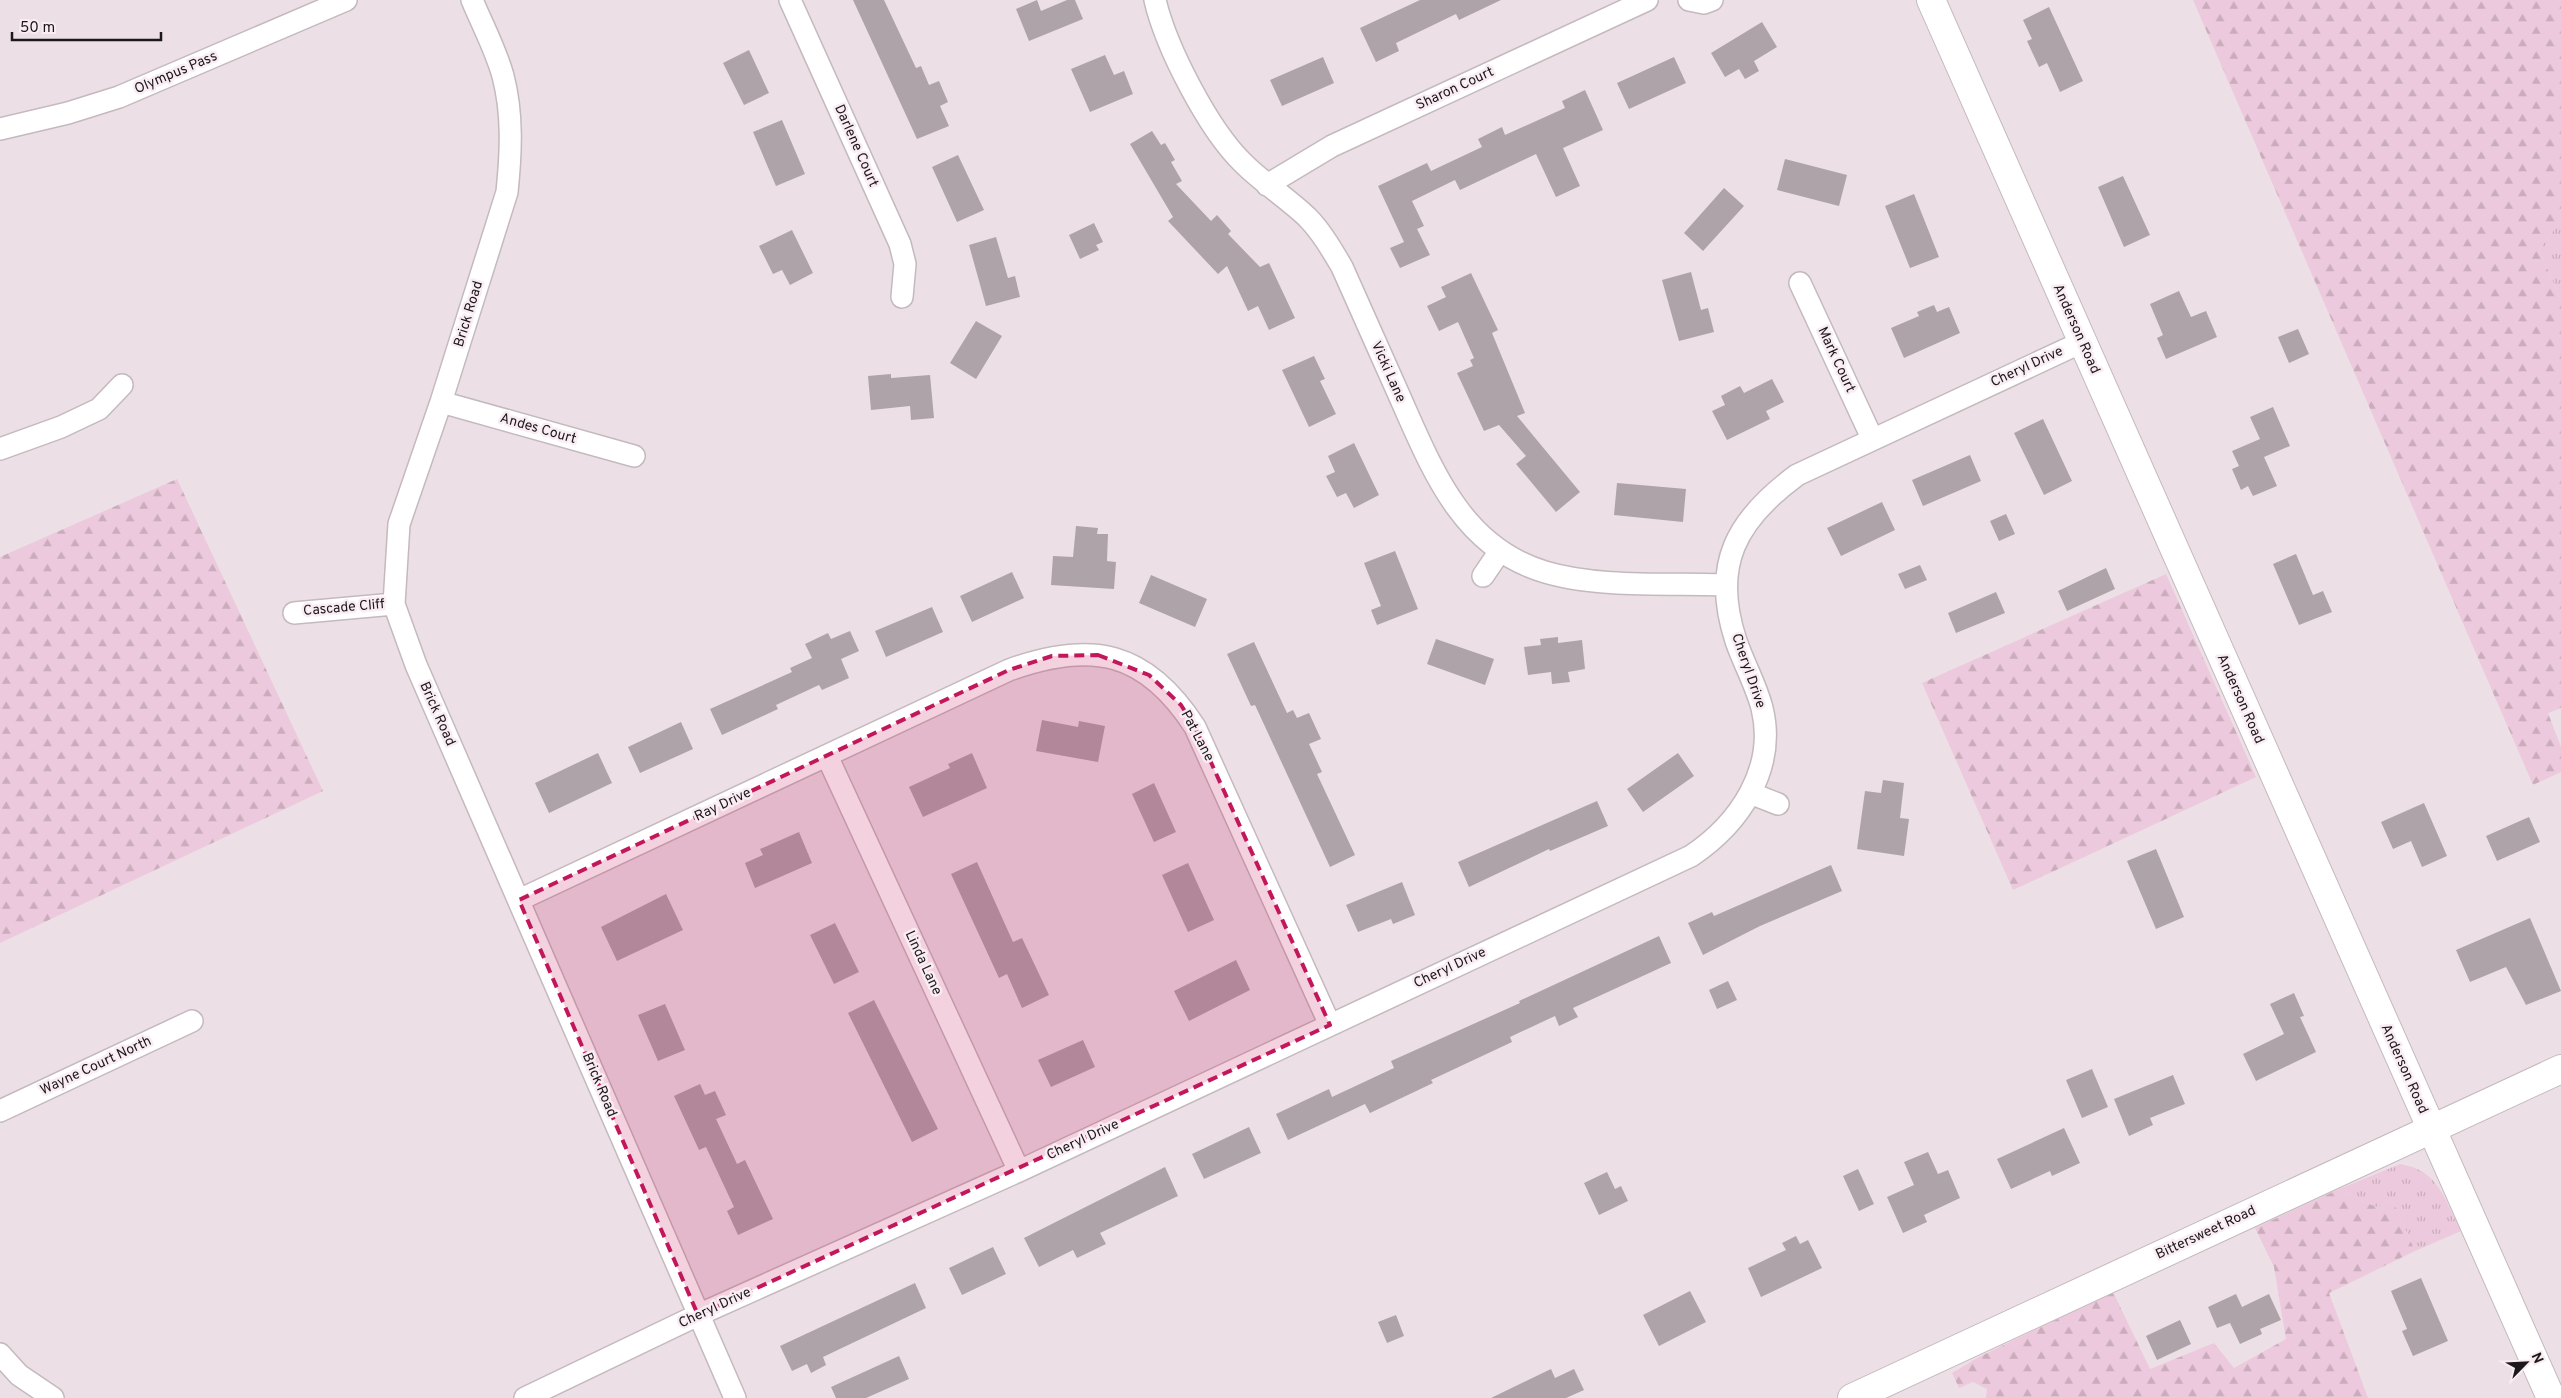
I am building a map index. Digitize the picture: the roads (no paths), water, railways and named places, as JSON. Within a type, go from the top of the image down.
[{"type":"street","name":"Olympus Pass","points":[[0,128],[68,113],[119,97],[346,0]]},
{"type":"street","name":"Brick Road","points":[[472,0],[503,75],[510,120],[511,157],[507,192],[441,402],[399,524],[394,604],[416,665],[735,1398]]},
{"type":"street","name":"Darlene Court","points":[[790,0],[900,244],[905,264],[902,297]]},
{"type":"street","name":"Vicki Lane","points":[[1155,0],[1167,40],[1208,116],[1236,156],[1308,218],[1329,245],[1342,267],[1435,476],[1460,515],[1474,531],[1500,551],[1527,565],[1564,577],[1596,581],[1726,585]]},
{"type":"street","name":"Sharon Court","points":[[1267,184],[1332,146],[1647,0]]},
{"type":"street","points":[[1689,0],[1704,3],[1712,0]]},
{"type":"street","name":"Anderson Road","points":[[1931,0],[2551,1398]]},
{"type":"street","name":"Mark Court","points":[[1800,283],[1872,438]]},
{"type":"street","name":"Cheryl Drive","points":[[525,1398],[698,1315],[1019,1170],[1691,856],[1711,842],[1729,825],[1750,793],[1763,755],[1762,710],[1736,641],[1726,585],[1730,560],[1739,534],[1759,506],[1796,475],[1872,438],[2082,342]]},
{"type":"street","points":[[0,449],[61,427],[99,409],[122,385]]},
{"type":"street","name":"Andes Court","points":[[441,402],[634,456]]},
{"type":"street","points":[[1483,576],[1500,551]]},
{"type":"street","name":"Cascade Cliff","points":[[294,613],[394,604]]},
{"type":"street","name":"Pat Lane","points":[[926,709],[1009,670],[1052,656],[1077,653],[1098,655],[1118,660],[1149,675],[1181,705],[1195,727],[1330,1024]]},
{"type":"street","name":"Ray Drive","points":[[519,900],[926,709]]},
{"type":"street","name":"Linda Lane","points":[[827,756],[1019,1170]]},
{"type":"street","points":[[1750,793],[1778,804]]},
{"type":"street","name":"Wayne Court North","points":[[0,1111],[192,1021]]},
{"type":"street","name":"Bittersweet Road","points":[[1852,1398],[2561,1069]]},
{"type":"street","points":[[0,1354],[19,1375],[53,1398]]}]
